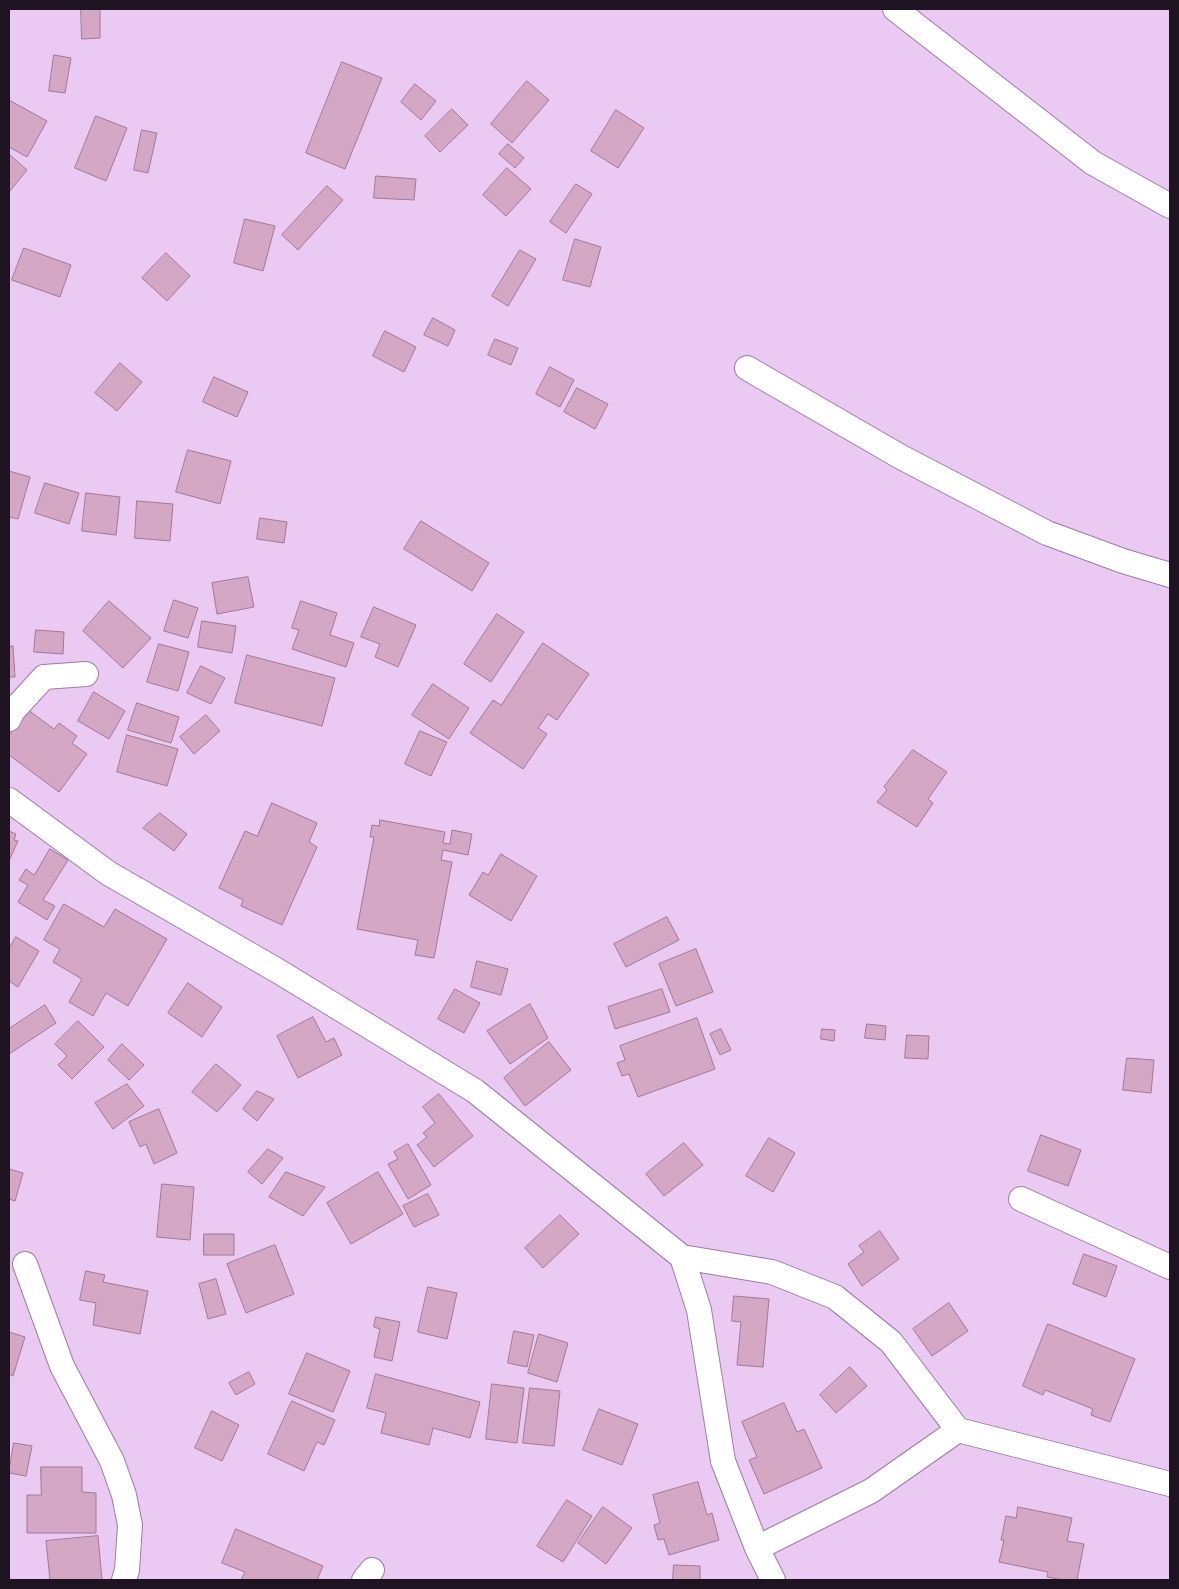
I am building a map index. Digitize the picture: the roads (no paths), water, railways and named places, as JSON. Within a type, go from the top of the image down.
[{"type":"street","points":[[894,9],[1093,163],[1170,206]]},
{"type":"street","points":[[747,368],[901,457],[1047,533],[1123,561],[1170,575]]},
{"type":"street","points":[[9,719],[12,712],[44,677],[86,674]]},
{"type":"street","points":[[9,800],[108,873],[278,971],[475,1090],[682,1257],[772,1272],[835,1297],[891,1342],[958,1430],[1169,1478]]},
{"type":"street","points":[[1020,1199],[1170,1267]]},
{"type":"street","points":[[682,1257],[699,1310],[723,1461],[757,1548],[772,1580]]},
{"type":"street","points":[[25,1264],[62,1366],[112,1461],[124,1495],[130,1525],[127,1570],[124,1580]]},
{"type":"street","points":[[757,1548],[872,1491],[958,1430]]}]
